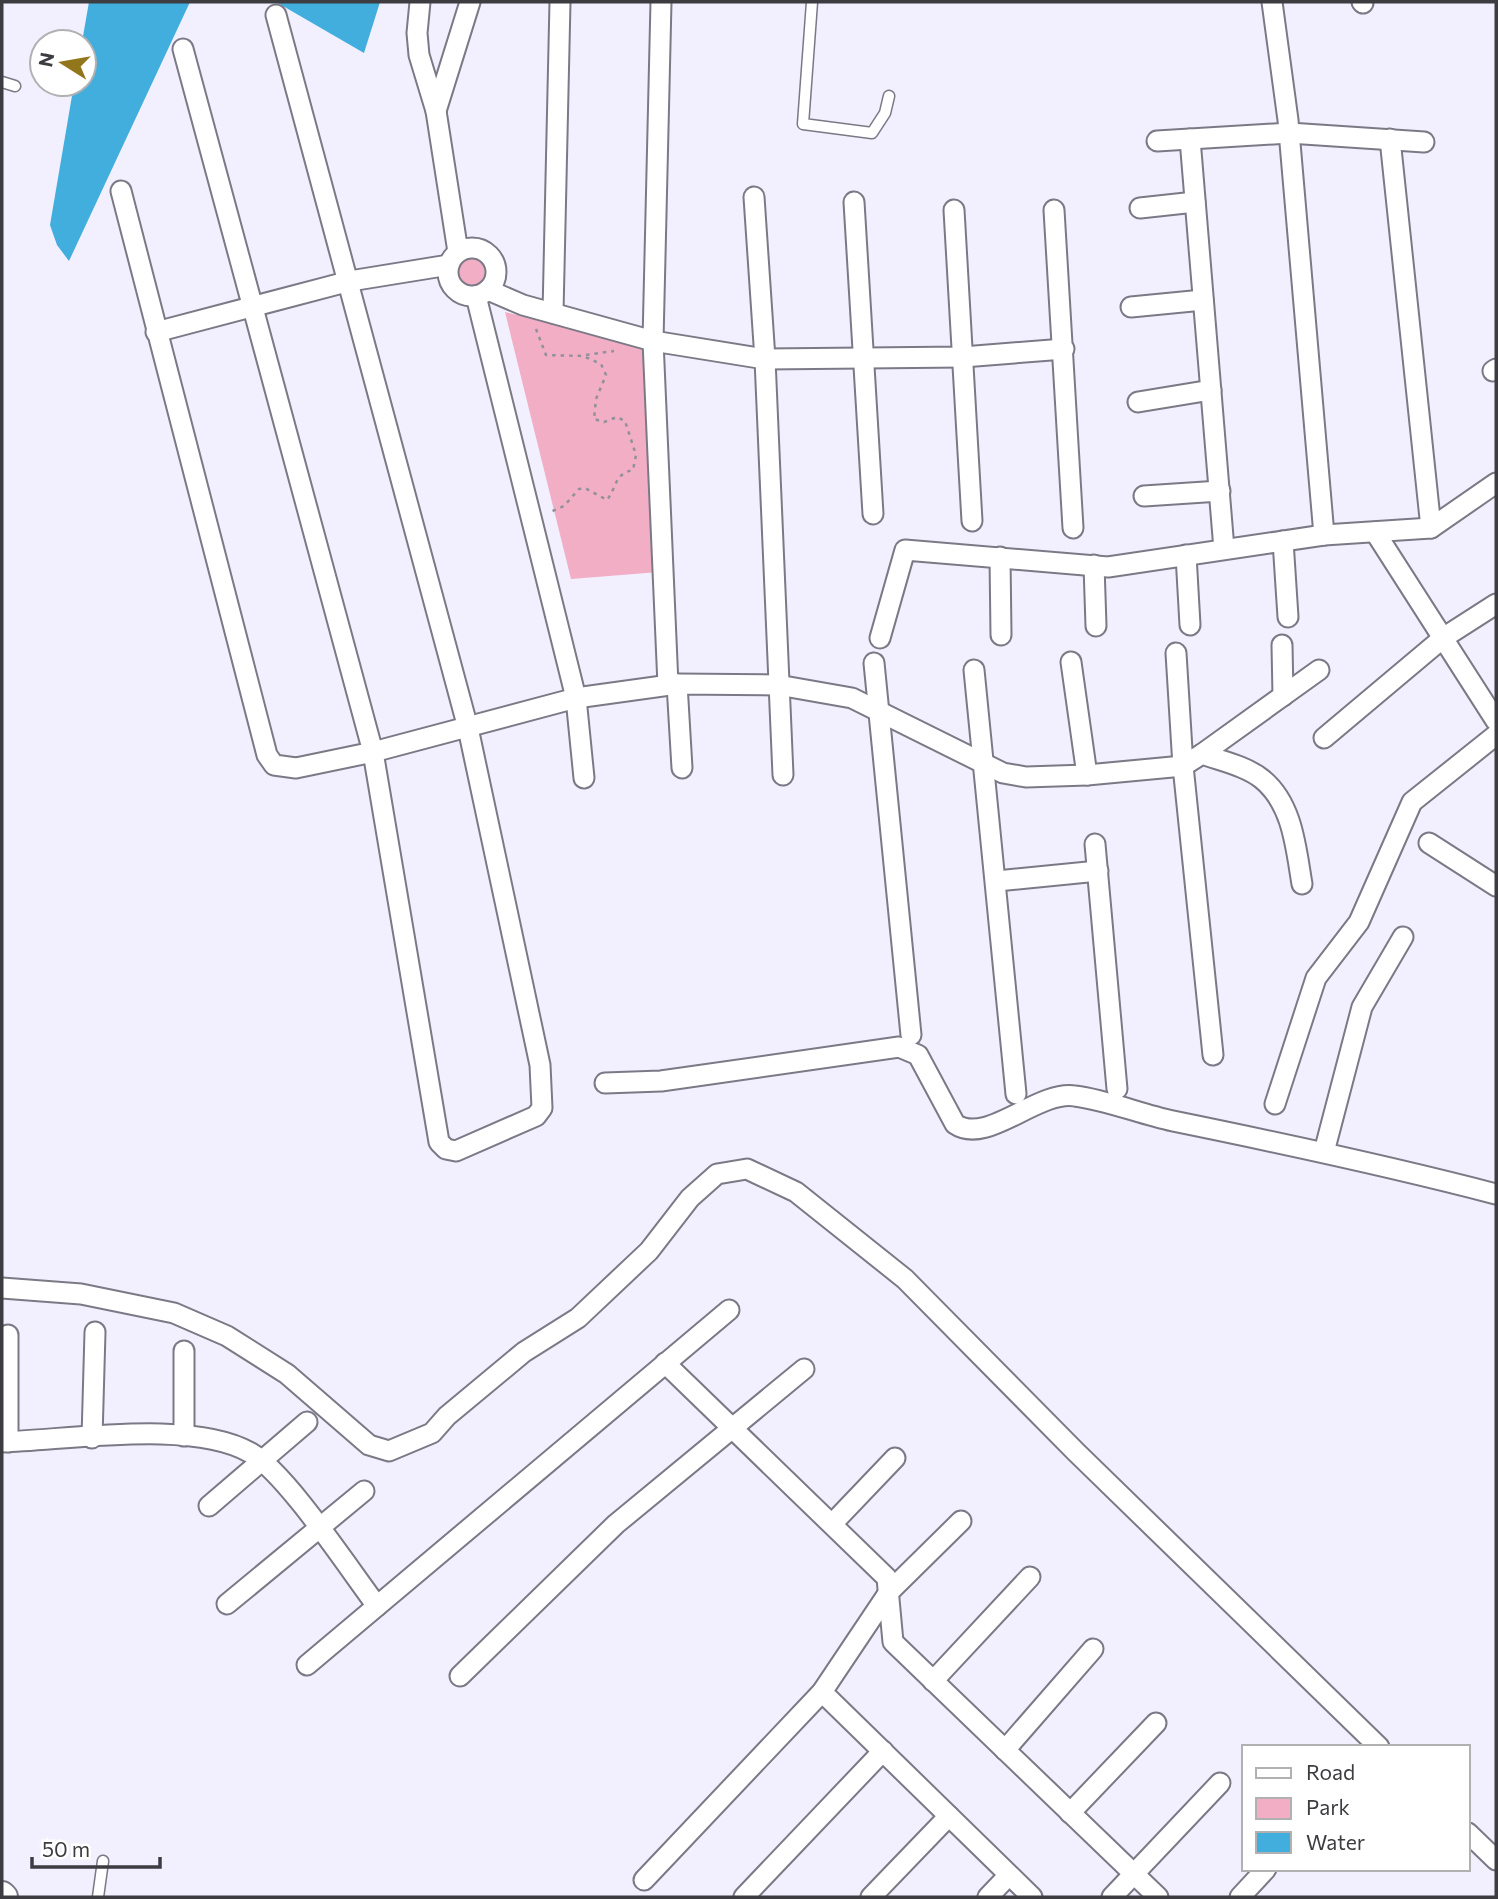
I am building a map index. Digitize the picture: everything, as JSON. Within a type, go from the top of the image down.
[{"type":"street","points":[[421,2],[417,33],[419,55],[436,111],[453,258],[448,279],[456,291],[482,293],[653,341],[765,359],[963,357],[1064,349]]},
{"type":"street","points":[[436,111],[470,2]]},
{"type":"street","points":[[553,313],[560,2]]},
{"type":"street","points":[[661,2],[653,341],[672,685],[682,768]]},
{"type":"street","points":[[1272,2],[1289,133],[1324,535]]},
{"type":"street","points":[[183,49],[373,752],[439,1142],[446,1149],[456,1151],[528,1120],[542,1108],[540,1065],[468,729],[350,281],[276,15]]},
{"type":"street","points":[[1157,141],[1289,133],[1424,142]]},
{"type":"street","points":[[1190,139],[1224,549]]},
{"type":"street","points":[[1390,139],[1431,528]]},
{"type":"street","points":[[121,191],[267,755],[274,765],[285,769],[373,752],[468,729],[576,698],[672,685],[778,685],[852,698],[984,766],[1026,777],[1087,775],[1183,766],[1319,670]]},
{"type":"street","points":[[754,197],[765,359],[783,775]]},
{"type":"street","points":[[855,202],[873,514]]},
{"type":"street","points":[[1140,208],[1195,202]]},
{"type":"street","points":[[1054,209],[1073,528]]},
{"type":"street","points":[[954,210],[972,521]]},
{"type":"street","points":[[156,332],[350,281],[453,258],[475,248],[491,257],[496,274],[482,293],[532,520],[576,698],[584,778]]},
{"type":"street","points":[[1130,307],[1203,300]]},
{"type":"street","points":[[1138,402],[1211,390]]},
{"type":"street","points":[[880,638],[905,550],[1108,567],[1324,535],[1431,528],[1496,483]]},
{"type":"street","points":[[1143,496],[1220,491]]},
{"type":"street","points":[[1375,532],[1496,722]]},
{"type":"street","points":[[1283,541],[1288,617]]},
{"type":"street","points":[[1186,555],[1190,625]]},
{"type":"street","points":[[1000,557],[1001,635]]},
{"type":"street","points":[[1094,565],[1097,626]]},
{"type":"street","points":[[1324,738],[1443,638],[1496,604]]},
{"type":"street","points":[[1282,645],[1283,696]]},
{"type":"street","points":[[1177,653],[1183,766],[1213,1055]]},
{"type":"street","points":[[1071,662],[1087,775]]},
{"type":"street","points":[[874,663],[911,1035]]},
{"type":"street","points":[[974,670],[1016,1094]]},
{"type":"street","points":[[1275,1104],[1316,978],[1359,922],[1412,802],[1496,736]]},
{"type":"street","points":[[1202,754],[1254,774],[1272,788],[1291,822],[1302,884]]},
{"type":"street","points":[[1429,843],[1493,879]]},
{"type":"street","points":[[1095,844],[1117,1089]]},
{"type":"street","points":[[997,881],[1098,871]]},
{"type":"street","points":[[1324,1152],[1362,1007],[1404,937]]},
{"type":"street","points":[[605,1083],[661,1081],[899,1047],[918,1055],[955,1124],[962,1129],[983,1128],[1048,1098],[1068,1095],[1144,1115],[1324,1152],[1496,1194]]},
{"type":"street","points":[[2,1288],[80,1294],[174,1313],[237,1342],[287,1374],[369,1445],[389,1451],[432,1433],[447,1416],[524,1352],[578,1318],[649,1251],[690,1198],[717,1174],[747,1169],[796,1192],[905,1279],[1076,1451],[1377,1745]]},
{"type":"street","points":[[307,1665],[729,1310]]},
{"type":"street","points":[[92,1438],[94,1332]]},
{"type":"street","points":[[8,1335],[5,1442],[207,1437],[252,1453],[284,1483],[377,1606]]},
{"type":"street","points":[[184,1351],[184,1436]]},
{"type":"street","points":[[665,1363],[887,1578],[893,1642],[1158,1897]]},
{"type":"street","points":[[460,1675],[615,1524],[804,1369]]},
{"type":"street","points":[[209,1506],[307,1422]]},
{"type":"street","points":[[831,1524],[895,1458]]},
{"type":"street","points":[[227,1604],[364,1491]]},
{"type":"street","points":[[644,1880],[822,1692],[889,1592],[961,1521]]},
{"type":"street","points":[[933,1681],[1030,1577]]},
{"type":"street","points":[[1005,1750],[1093,1649]]},
{"type":"street","points":[[822,1692],[1032,1897]]},
{"type":"street","points":[[1070,1813],[1156,1723]]},
{"type":"street","points":[[744,1897],[883,1751]]},
{"type":"street","points":[[1112,1897],[1220,1783]]},
{"type":"street","points":[[871,1897],[949,1816]]},
{"type":"street","points":[[1470,1835],[1496,1860]]},
{"type":"street","points":[[1240,1897],[1264,1871]]},
{"type":"street","points":[[989,1897],[1009,1875]]},
{"type":"lane","points":[[812,2],[803,124],[872,133],[885,113],[889,96]]},
{"type":"lane","points":[[2,82],[15,86]]},
{"type":"lane","points":[[98,1897],[103,1861]]},
{"type":"path","points":[[532,308],[536,332],[546,355],[583,356],[601,363],[607,375],[596,399],[594,419],[604,422],[617,417],[625,421],[636,455],[633,470],[624,472],[615,480],[607,500],[585,488],[579,489],[564,506],[532,520]]},
{"type":"green space","points":[[472,259],[481,263],[485,272],[481,281],[472,285],[463,281],[459,272],[463,263]]},
{"type":"green space","points":[[505,312],[644,345],[659,572],[571,579]]},
{"type":"water","points":[[89,2],[190,2],[69,261],[57,245],[50,225],[72,98],[98,98],[98,28],[84,28]]},
{"type":"water","points":[[276,2],[380,2],[364,53]]}]
